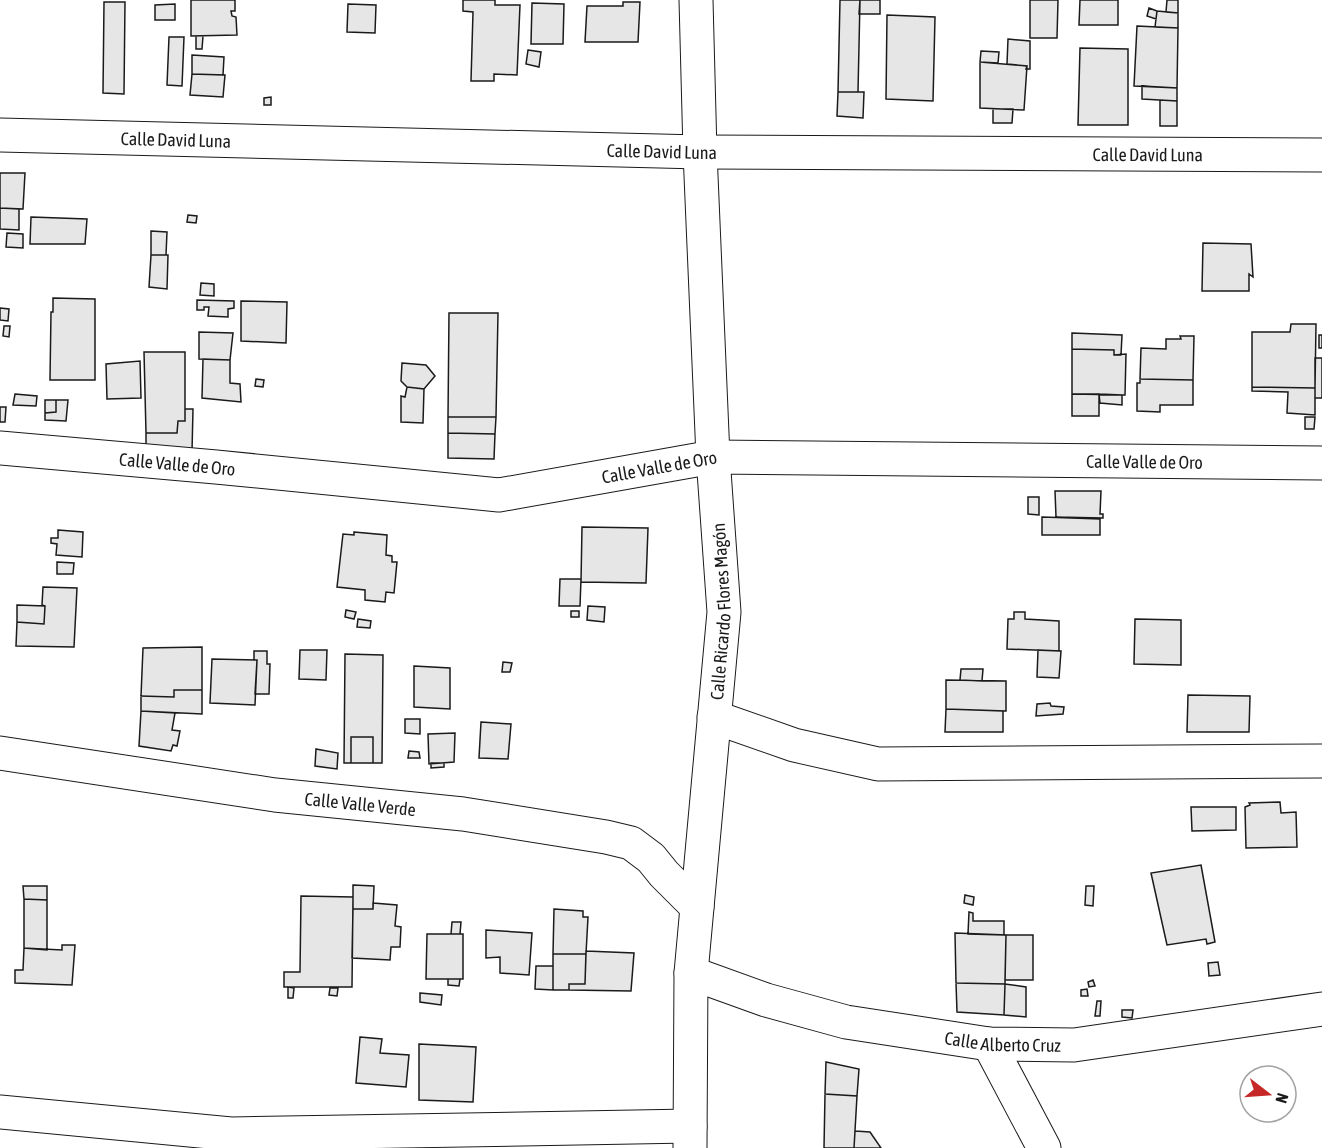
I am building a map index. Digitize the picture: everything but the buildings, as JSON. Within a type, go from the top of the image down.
[{"type":"street","name":"Calle Ricardo Flores Magón","points":[[690,1137],[691,973],[724,612],[713,457],[696,0]]},
{"type":"street","name":"Calle David Luna","points":[[0,135],[700,152],[1322,155]]},
{"type":"street","name":"Calle Valle de Oro","points":[[0,448],[499,495],[713,457],[1322,463]]},
{"type":"street","points":[[714,717],[794,745],[878,764],[1322,761]]},
{"type":"street","name":"Calle Valle Verde","points":[[0,753],[275,795],[463,814],[606,837],[631,843],[644,853],[697,907]]},
{"type":"street","name":"Calle Alberto Cruz","points":[[691,973],[766,1000],[846,1022],[989,1044],[1074,1045],[1322,1009]]},
{"type":"street","points":[[989,1044],[1044,1148]]},
{"type":"street","points":[[0,1112],[231,1134],[690,1137]]}]
